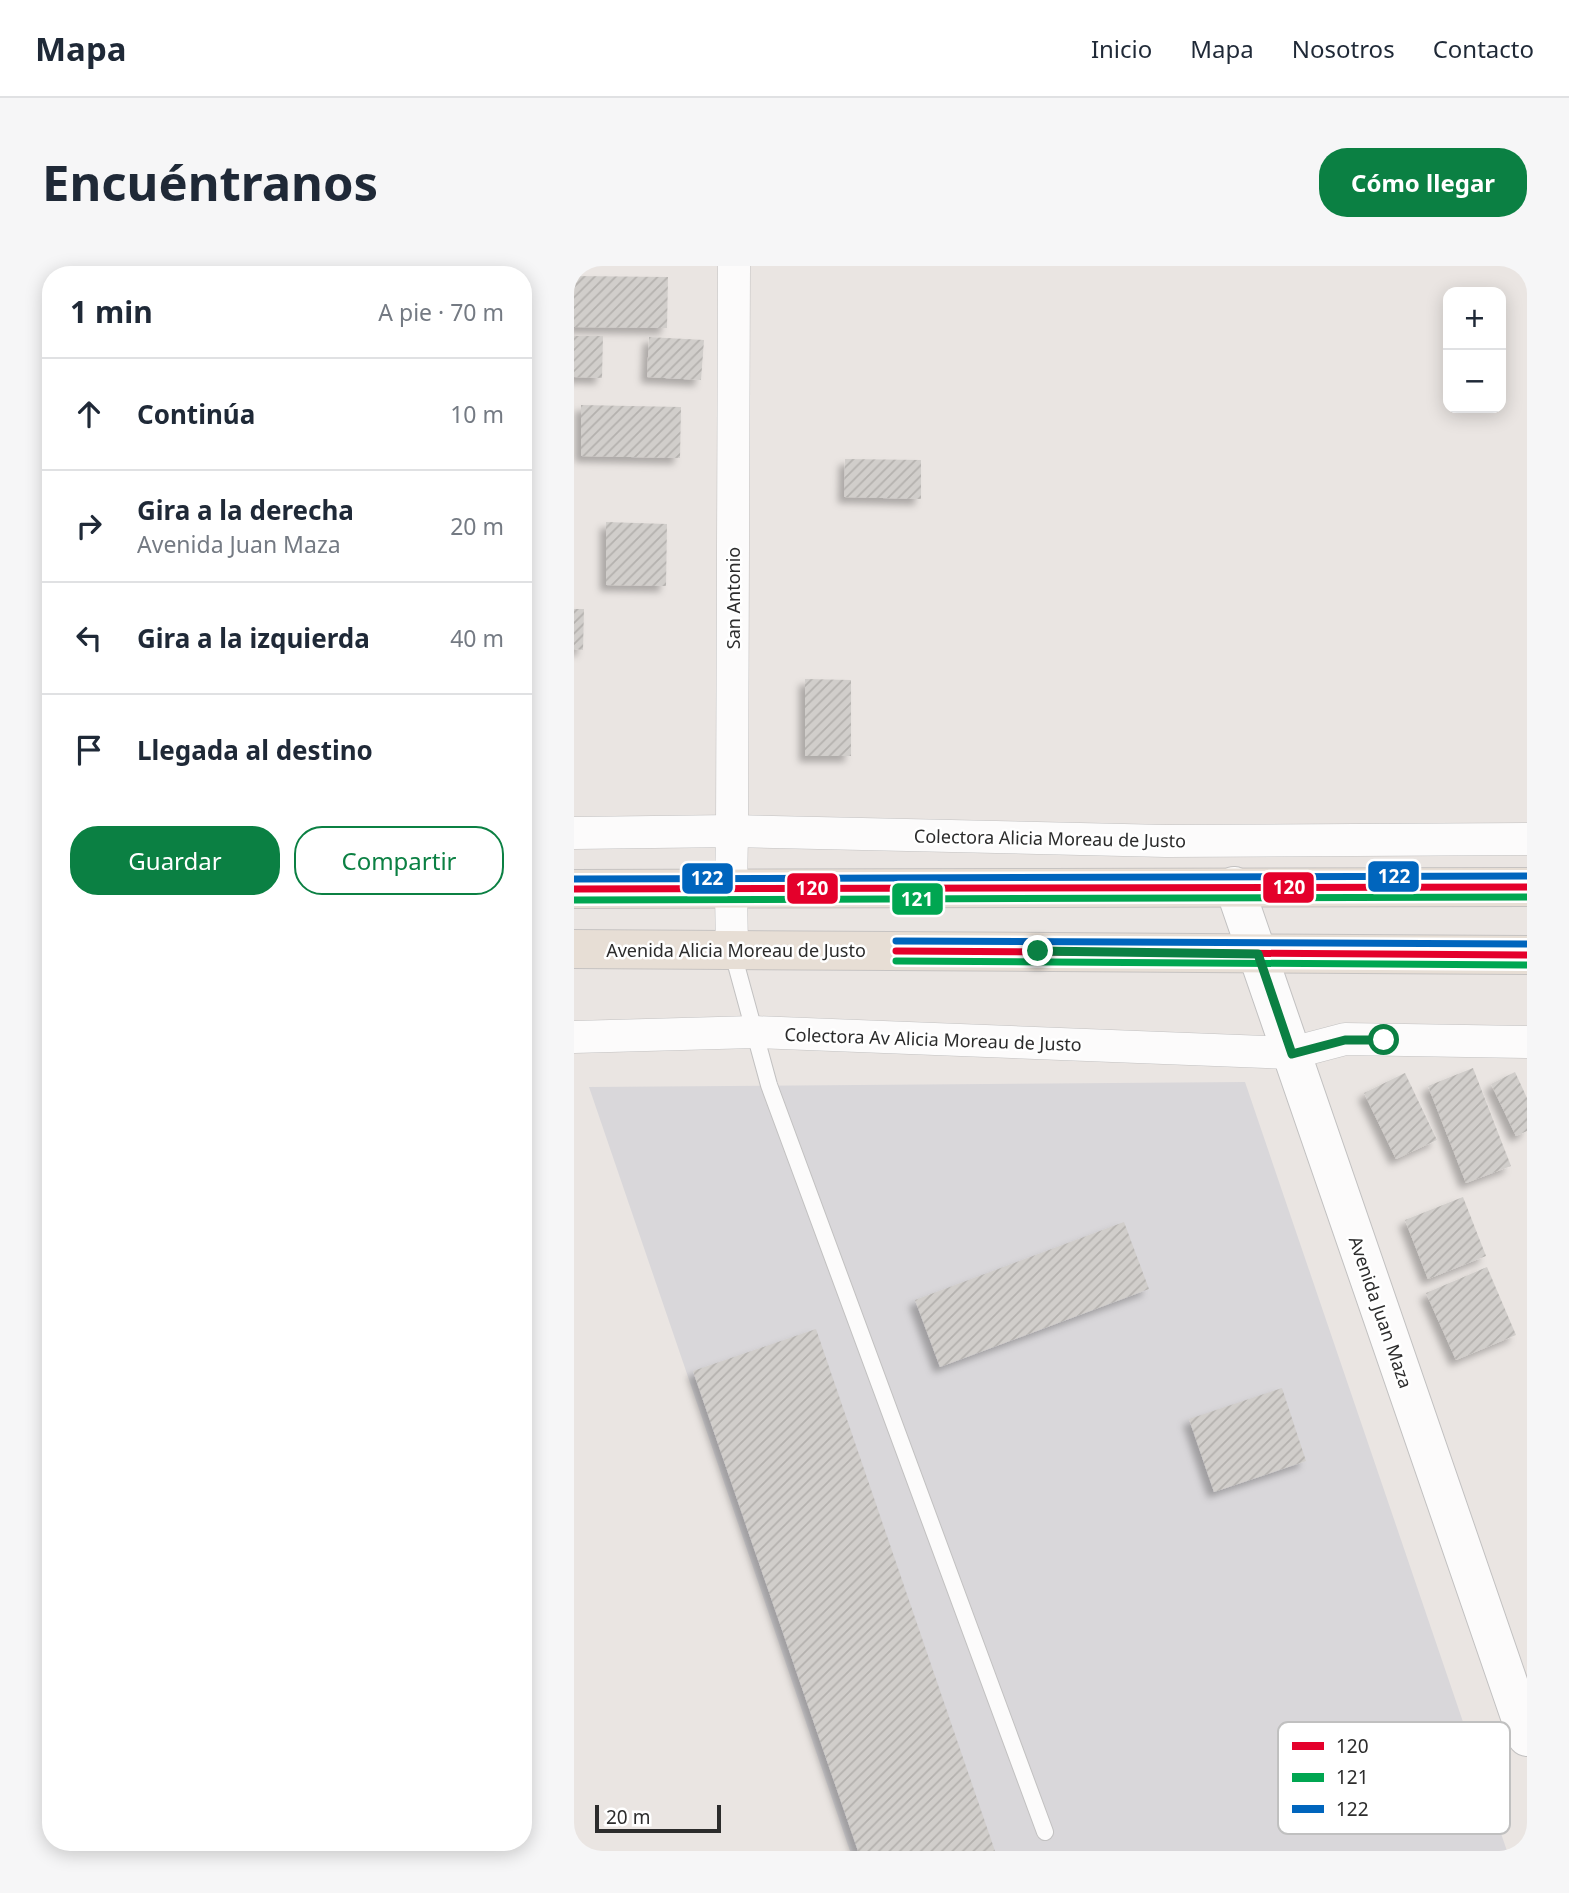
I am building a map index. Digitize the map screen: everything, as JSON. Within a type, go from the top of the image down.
[{"type":"main road","name":"Avenida Juan Maza","points":[[1234,886],[1520,1691],[1527,1737]]},
{"type":"main road","points":[[574,889],[1527,887]]},
{"type":"main road","name":"Avenida Alicia Moreau de Justo","points":[[574,949],[732,940],[1258,954],[1527,955]]},
{"type":"street","name":"San Antonio","points":[[732,940],[734,266]]},
{"type":"street","name":"Colectora Alicia Moreau de Justo","points":[[574,833],[732,831],[1166,841],[1527,839]]},
{"type":"street","name":"Colectora Av Alicia Moreau de Justo","points":[[574,1037],[754,1032],[1292,1054]]},
{"type":"street","points":[[1292,1054],[1345,1040],[1527,1042]]},
{"type":"lane","points":[[732,940],[769,1086],[1045,1832]]},
{"type":"shaded area","points":[[1245,1082],[1463,1722],[1278,1722],[1278,1834],[1501,1834],[1507,1851],[850,1851],[589,1087]]},
{"type":"building","points":[[574,276],[668,277],[667,328],[574,327]]},
{"type":"building","points":[[574,336],[603,336],[602,378],[574,377]]},
{"type":"building","points":[[649,337],[704,340],[701,380],[647,377]]},
{"type":"building","points":[[581,405],[681,407],[680,458],[581,456]]},
{"type":"building","points":[[845,459],[921,460],[921,499],[844,497]]},
{"type":"building","points":[[606,522],[667,524],[666,586],[606,585]]},
{"type":"building","points":[[574,609],[584,609],[583,650],[574,649]]},
{"type":"building","points":[[805,679],[851,680],[851,756],[805,756]]},
{"type":"building","points":[[1473,1068],[1511,1166],[1466,1183],[1428,1086]]},
{"type":"building","points":[[1515,1072],[1527,1098],[1527,1131],[1516,1136],[1491,1084]]},
{"type":"building","points":[[1405,1073],[1437,1140],[1396,1159],[1364,1093]]},
{"type":"building","points":[[1463,1197],[1486,1256],[1428,1279],[1405,1220]]},
{"type":"building","points":[[1124,1222],[1149,1289],[940,1367],[915,1300]]},
{"type":"building","points":[[1487,1267],[1516,1335],[1456,1360],[1426,1293]]},
{"type":"building","points":[[816,1329],[995,1851],[858,1851],[693,1371]]},
{"type":"building","points":[[1282,1388],[1306,1461],[1214,1492],[1189,1419]]},
{"type":"transit line","name":"122","points":[[574,879],[1527,876]]},
{"type":"transit line","name":"120","points":[[574,889],[1527,887]]},
{"type":"transit line","name":"121","points":[[574,900],[1527,897]]},
{"type":"transit line","name":"122","points":[[896,941],[1527,944]]},
{"type":"transit line","name":"120","points":[[896,951],[1527,955]]},
{"type":"transit line","name":"121","points":[[896,961],[1527,965]]},
{"type":"route","points":[[1038,951],[1258,954],[1292,1054],[1345,1040],[1384,1040]]}]
